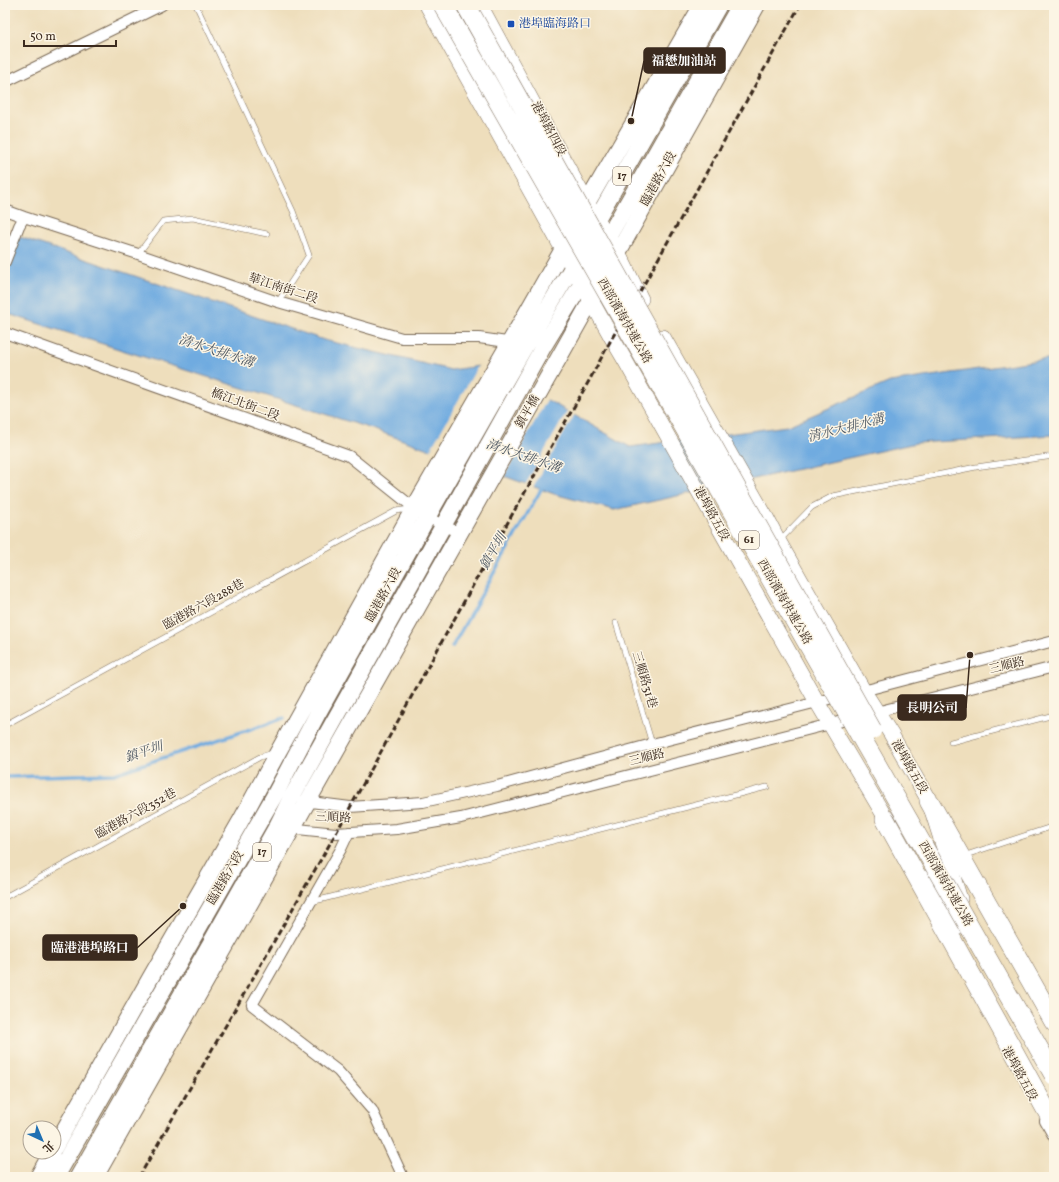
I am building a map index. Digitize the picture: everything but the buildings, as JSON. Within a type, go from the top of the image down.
[{"type":"highway","name":"西部濱海快速公路","points":[[443,5],[1054,1075]]},
{"type":"highway","name":"西部濱海快速公路","points":[[466,5],[1054,1054]]},
{"type":"highway","points":[[929,801],[1054,1022]]},
{"type":"highway","points":[[885,819],[1054,1124]]},
{"type":"main road","name":"17","points":[[421,512],[518,344],[563,249],[587,203],[702,5]]},
{"type":"main road","name":"17","points":[[518,344],[573,266],[597,220],[719,5]]},
{"type":"main road","name":"臨港路六段","points":[[543,347],[582,283],[608,236],[750,6]]},
{"type":"main road","name":"臨港路六段","points":[[561,354],[618,252],[750,6]]},
{"type":"main road","name":"鎮平橋","points":[[444,526],[543,347]]},
{"type":"main road","name":"鎮平橋","points":[[459,532],[561,354]]},
{"type":"main road","name":"臨港路六段","points":[[62,1134],[255,796],[278,752],[421,512]]},
{"type":"main road","name":"臨港路六段","points":[[56,1177],[272,798],[318,713],[421,512]]},
{"type":"main road","name":"臨港路六段","points":[[95,1177],[284,827],[290,800],[444,526]]},
{"type":"main road","name":"臨港路六段","points":[[78,1177],[284,827],[308,802],[459,532]]},
{"type":"main road","points":[[38,1177],[48,1160]]},
{"type":"street","points":[[5,82],[162,5]]},
{"type":"street","points":[[427,5],[563,249]]},
{"type":"street","name":"港埠路四段","points":[[480,5],[587,203],[618,252]]},
{"type":"street","name":"華江南街二段","points":[[5,210],[22,222],[138,254],[278,302],[402,338],[479,338],[543,347],[561,354]]},
{"type":"street","points":[[5,262],[22,222]]},
{"type":"street","name":"港埠路五段","points":[[563,249],[817,702],[885,819],[975,948],[1054,1082]]},
{"type":"street","name":"港埠路五段","points":[[618,252],[638,295],[767,519],[863,690],[891,734],[929,801],[969,854],[1054,1006]]},
{"type":"street","name":"橋江北街二段","points":[[5,333],[349,456],[421,512],[444,526],[459,532]]},
{"type":"street","name":"三順路","points":[[255,796],[350,807],[423,802],[497,786],[652,744],[1054,641]]},
{"type":"street","name":"三順路","points":[[240,822],[336,833],[397,828],[461,818],[1054,667]]},
{"type":"street","name":"港埠路五段","points":[[929,801],[975,948]]},
{"type":"street","name":"港埠路五段","points":[[885,819],[901,865],[1054,1137]]},
{"type":"street","points":[[349,832],[252,1005],[338,1071],[372,1110],[403,1177]]},
{"type":"lane","points":[[196,5],[293,211],[309,255],[278,302]]},
{"type":"lane","points":[[138,254],[163,221],[193,218],[267,234]]},
{"type":"lane","points":[[779,542],[812,507],[833,496],[976,467],[1054,456]]},
{"type":"lane","name":"臨港路六段288巷","points":[[5,725],[396,511],[421,512]]},
{"type":"lane","name":"三順路31巷","points":[[616,623],[652,744]]},
{"type":"lane","points":[[951,742],[1054,715]]},
{"type":"lane","name":"臨港路六段352巷","points":[[5,897],[260,757],[278,752]]},
{"type":"lane","points":[[310,903],[767,787]]},
{"type":"lane","points":[[969,854],[1054,826]]},
{"type":"water","name":"清水大排水溝","points":[[5,232],[324,340],[451,370],[486,365],[630,447],[787,426],[890,382],[1054,358],[1054,435],[916,443],[614,510],[554,494],[372,429],[5,313]]},
{"type":"pier","points":[[487,363],[548,398],[503,478],[429,452],[479,364]]},
{"type":"pier","points":[[568,410],[575,414],[533,488],[525,485]]},
{"type":"waterway","name":"鎮平圳","points":[[452,647],[543,486]]},
{"type":"waterway","name":"鎮平圳","points":[[5,777],[114,774],[284,718]]},
{"type":"railway","points":[[139,1177],[336,833],[513,513],[638,295],[800,5]]},
{"type":"place","name":"港埠臨海路口","points":[[511,24]]},
{"type":"place","name":"福懋加油站","points":[[631,121]]},
{"type":"place","name":"長明公司","points":[[970,655]]},
{"type":"place","name":"臨港港埠路口","points":[[183,906]]}]
